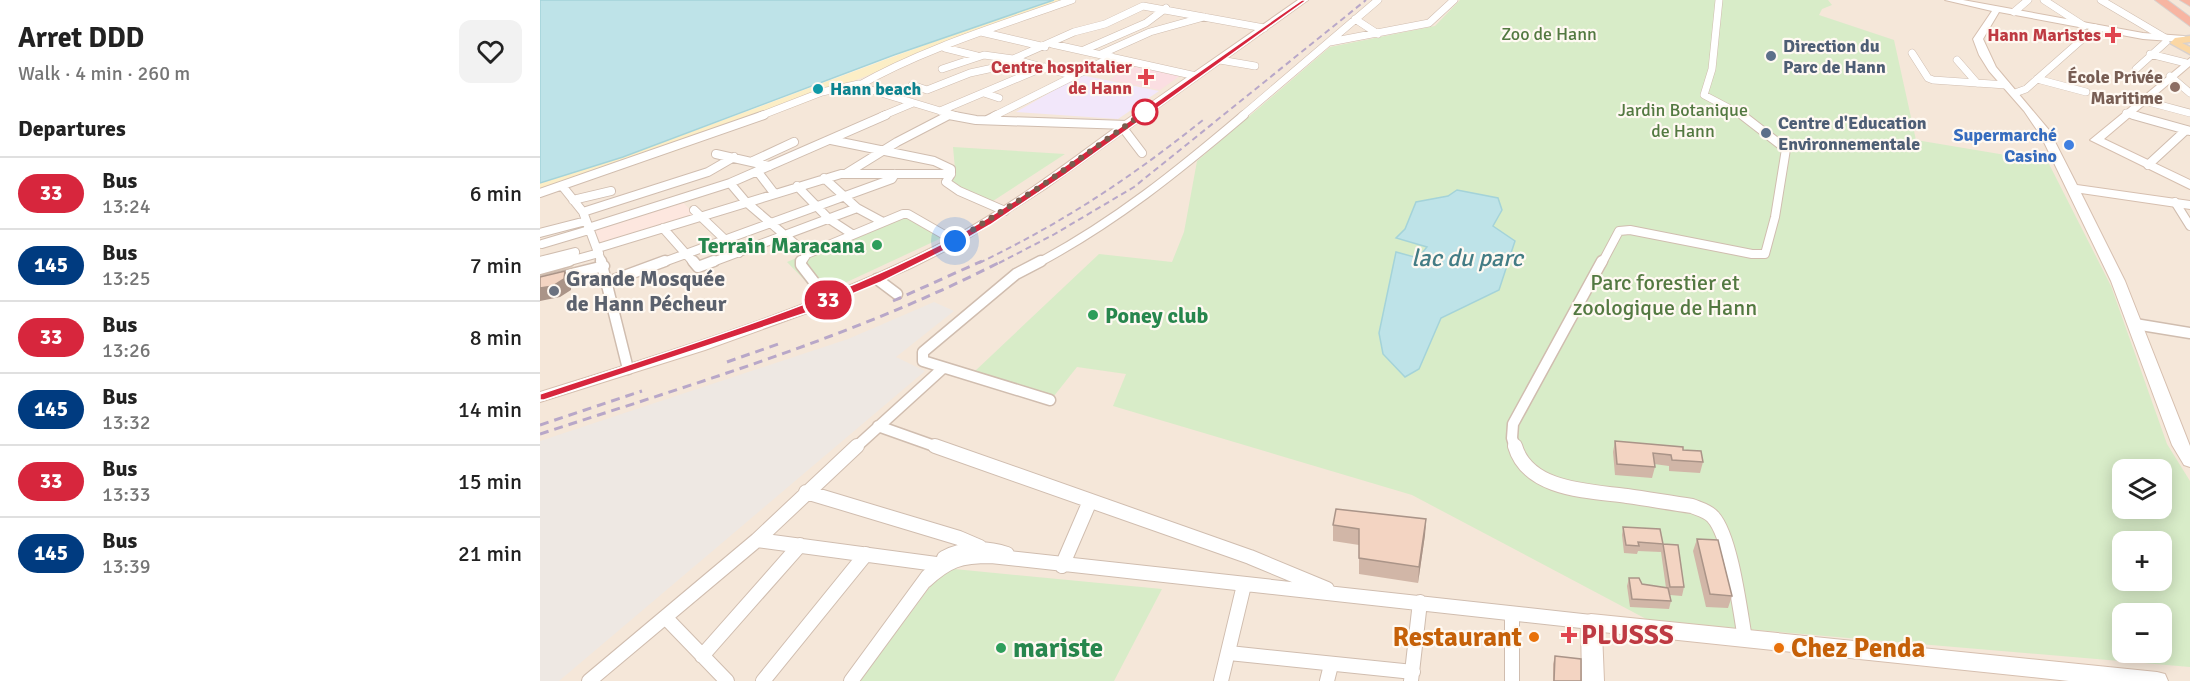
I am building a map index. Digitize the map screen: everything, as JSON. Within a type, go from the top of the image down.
[{"type":"highway","points":[[2160,0],[2190,23]]},
{"type":"highway","points":[[2172,0],[2190,10]]},
{"type":"highway","points":[[2185,0],[2190,3]]},
{"type":"street","points":[[540,193],[563,187],[838,86],[859,84],[981,32],[1072,0]]},
{"type":"street","points":[[1084,50],[1149,21],[1167,0]]},
{"type":"street","points":[[540,397],[828,300],[955,241],[1005,211],[1304,0]]},
{"type":"street","points":[[1050,400],[977,376],[942,369],[928,364],[922,358],[927,347],[1016,274],[1060,251],[1116,216],[1170,178],[1378,0]]},
{"type":"street","points":[[1328,42],[1429,23],[1454,0]]},
{"type":"street","points":[[1719,0],[1712,69],[1704,94],[1738,112],[1786,149],[1775,217],[1765,254],[1752,254],[1630,230],[1619,231],[1513,424],[1511,433],[1520,460],[1540,476],[1562,487],[1583,492],[1692,506],[1706,511],[1713,517],[1718,524],[1731,572],[1744,639]]},
{"type":"street","points":[[1949,0],[2186,44]]},
{"type":"street","points":[[2014,12],[2028,0]]},
{"type":"street","points":[[2044,0],[2084,26]]},
{"type":"street","points":[[2101,0],[2167,40]]},
{"type":"street","points":[[902,99],[1013,59],[1074,32],[1105,24],[1143,6],[1263,28]]},
{"type":"street","points":[[1997,9],[1978,39],[1984,59],[2047,136],[2118,281],[2190,461]]},
{"type":"street","points":[[1101,54],[1150,32],[1205,16]]},
{"type":"street","points":[[1355,19],[1378,34]]},
{"type":"street","points":[[1912,53],[1930,79],[2026,89],[2095,28]]},
{"type":"street","points":[[981,32],[1084,50],[1196,76]]},
{"type":"street","points":[[2136,69],[2167,40]]},
{"type":"street","points":[[945,48],[978,56],[1013,59],[1075,76]]},
{"type":"street","points":[[2150,54],[2188,62],[2173,79],[2141,100],[2096,140],[2190,185]]},
{"type":"street","points":[[942,69],[978,56]]},
{"type":"street","points":[[987,120],[1112,57]]},
{"type":"street","points":[[1220,60],[1255,66]]},
{"type":"street","points":[[1958,60],[1977,83]]},
{"type":"street","points":[[940,111],[1044,67]]},
{"type":"street","points":[[2037,79],[2086,92]]},
{"type":"street","points":[[2173,79],[2190,81]]},
{"type":"street","points":[[2173,79],[2190,93]]},
{"type":"street","points":[[859,84],[949,115],[987,120],[1125,126]]},
{"type":"street","points":[[912,85],[925,90]]},
{"type":"street","points":[[984,93],[999,98]]},
{"type":"street","points":[[2141,100],[2190,113]]},
{"type":"street","points":[[540,233],[730,183],[913,103]]},
{"type":"street","points":[[2126,113],[2188,130]]},
{"type":"street","points":[[847,173],[881,151],[949,115]]},
{"type":"street","points":[[1125,126],[1142,153]]},
{"type":"street","points":[[2148,165],[2188,130]]},
{"type":"street","points":[[831,140],[934,161],[951,169],[946,182],[959,191],[1005,211]]},
{"type":"street","points":[[753,161],[794,142]]},
{"type":"street","points":[[716,154],[769,166]]},
{"type":"street","points":[[542,244],[586,222],[708,172],[734,157]]},
{"type":"street","points":[[758,172],[774,193]]},
{"type":"street","points":[[540,269],[663,228],[698,213],[746,202],[824,178],[847,173],[951,174]]},
{"type":"street","points":[[608,282],[815,205],[892,179],[895,174]]},
{"type":"street","points":[[824,178],[857,208],[883,222]]},
{"type":"street","points":[[730,183],[746,202],[807,254]]},
{"type":"street","points":[[797,186],[829,219],[852,234]]},
{"type":"street","points":[[563,187],[586,222],[598,249],[628,369]]},
{"type":"street","points":[[2072,188],[2190,205]]},
{"type":"street","points":[[573,200],[611,190]]},
{"type":"street","points":[[2175,202],[2190,226]]},
{"type":"street","points":[[663,228],[686,252],[695,267],[698,267],[857,208]]},
{"type":"street","points":[[698,213],[739,253]]},
{"type":"street","points":[[828,300],[801,265],[801,260],[807,254],[852,234],[908,214],[955,241]]},
{"type":"street","points":[[540,261],[598,249]]},
{"type":"street","points":[[540,282],[604,266]]},
{"type":"street","points":[[877,279],[897,294]]},
{"type":"street","points":[[2135,324],[2190,333]]},
{"type":"street","points":[[589,681],[757,540],[806,492],[942,369]]},
{"type":"street","points":[[879,426],[1250,557],[1339,594]]},
{"type":"street","points":[[806,492],[959,538],[1018,559],[1062,566],[2157,681]]},
{"type":"street","points":[[1062,566],[1090,501]]},
{"type":"street","points":[[757,540],[936,564]]},
{"type":"street","points":[[702,656],[800,545]]},
{"type":"street","points":[[851,681],[936,564],[956,552],[982,548]]},
{"type":"street","points":[[763,681],[866,554]]},
{"type":"street","points":[[925,581],[948,562],[957,559],[1018,559]]},
{"type":"street","points":[[1221,681],[1244,585]]},
{"type":"street","points":[[1229,653],[1412,677],[1420,602]]},
{"type":"street","points":[[1512,614],[1512,681]]},
{"type":"street","points":[[666,618],[728,681]]},
{"type":"street","points":[[1591,622],[1593,681]]},
{"type":"street","points":[[1327,681],[1332,665]]},
{"type":"shaded area","points":[[1054,0],[2190,0],[2190,681],[540,681],[540,183],[703,129]]},
{"type":"shaded area","name":"Centre hospitalier de Hann","points":[[1130,66],[1181,75],[1160,90],[1109,80]]},
{"type":"shaded area","points":[[1081,75],[1159,91],[1118,119],[1016,112]]},
{"type":"shaded area","points":[[682,201],[696,217],[602,245],[592,228]]},
{"type":"shaded area","points":[[934,302],[954,311],[896,357],[925,371],[559,681],[540,681],[540,441],[848,339]]},
{"type":"green space","name":"Parc forestier et zoologique de Hann","points":[[1460,0],[1828,0],[1832,5],[1822,9],[1819,15],[1894,40],[1916,140],[2048,162],[2111,286],[2167,444],[2190,481],[2190,667],[2143,663],[2172,663],[2172,603],[2112,603],[2112,660],[1650,621],[1412,495],[1113,406],[1126,374],[1077,367],[1054,396],[974,372],[1099,254],[1172,262],[1184,232],[1197,161],[1330,47],[1435,26]]},
{"type":"green space","points":[[953,147],[1065,154],[993,201],[947,183],[955,169]]},
{"type":"green space","name":"Terrain Maracana","points":[[909,211],[948,235],[819,295],[787,262]]},
{"type":"green space","points":[[944,568],[1162,589],[1114,681],[860,681]]},
{"type":"sand","name":"Hann beach","points":[[1054,0],[1067,0],[990,27],[813,97],[807,102],[676,151],[540,192],[540,183],[669,140]]},
{"type":"water","points":[[540,0],[1054,0],[894,55],[623,157],[540,183]]},
{"type":"water","name":"lac du parc","points":[[1457,190],[1498,198],[1502,210],[1493,226],[1515,241],[1499,290],[1441,318],[1419,369],[1405,377],[1383,354],[1379,333],[1396,252],[1418,258],[1427,247],[1396,238],[1405,229],[1416,202],[1448,196]]},
{"type":"building","points":[[565,271],[564,279],[553,286],[540,288],[540,277]]},
{"type":"building","points":[[1615,441],[1683,447],[1683,450],[1701,451],[1703,462],[1672,460],[1671,455],[1653,453],[1655,467],[1617,464]]},
{"type":"building","points":[[1336,509],[1426,519],[1419,567],[1359,558],[1359,529],[1333,525]]},
{"type":"building","points":[[1623,527],[1660,529],[1663,544],[1638,542],[1639,546],[1626,545]]},
{"type":"building","points":[[1697,539],[1718,540],[1732,596],[1710,594]]},
{"type":"building","points":[[1663,544],[1678,545],[1684,587],[1670,587]]},
{"type":"building","points":[[1629,578],[1639,578],[1642,584],[1668,588],[1671,601],[1632,599]]},
{"type":"building","points":[[1555,656],[1581,659],[1581,681],[1554,681]]},
{"type":"railway","points":[[999,263],[1053,235],[1134,187],[1366,0]]},
{"type":"railway","points":[[979,263],[1039,232],[1095,198],[1203,120]]},
{"type":"railway","points":[[893,301],[982,261]]},
{"type":"railway","points":[[540,434],[716,377],[833,335],[947,288],[1002,261]]},
{"type":"railway","points":[[727,362],[781,343]]},
{"type":"railway","points":[[540,425],[642,391]]},
{"type":"bus line","name":"33","points":[[540,397],[805,309],[842,295],[955,241],[987,223],[1063,172],[1304,0]]},
{"type":"place","name":"Hann Maristes","points":[[2113,35]]},
{"type":"place","name":"Direction du Parc de Hann","points":[[1771,56]]},
{"type":"place","name":"Centre hospitalier de Hann","points":[[1146,77]]},
{"type":"place","name":"École Privée Maritime","points":[[2175,87]]},
{"type":"place","name":"Hann beach","points":[[818,89]]},
{"type":"place","name":"Centre d'Education Environnementale","points":[[1766,133]]},
{"type":"place","name":"Supermarché Casino","points":[[2069,145]]},
{"type":"place","name":"Terrain Maracana","points":[[877,245]]},
{"type":"place","name":"Grande Mosquée de Hann Pécheur","points":[[554,291]]},
{"type":"place","name":"Poney club","points":[[1093,315]]},
{"type":"place","name":"PLUSSS","points":[[1569,635]]},
{"type":"place","name":"Restaurant","points":[[1534,637]]},
{"type":"place","name":"mariste","points":[[1001,648]]},
{"type":"place","name":"Chez Penda","points":[[1779,648]]},
{"type":"route","points":[[955,241],[987,223],[1063,172],[1145,112]]},
{"type":"park label","name":"Zoo de Hann","points":[[1549,34]]},
{"type":"park label","name":"Jardin Botanique de Hann","points":[[1683,120]]}]
